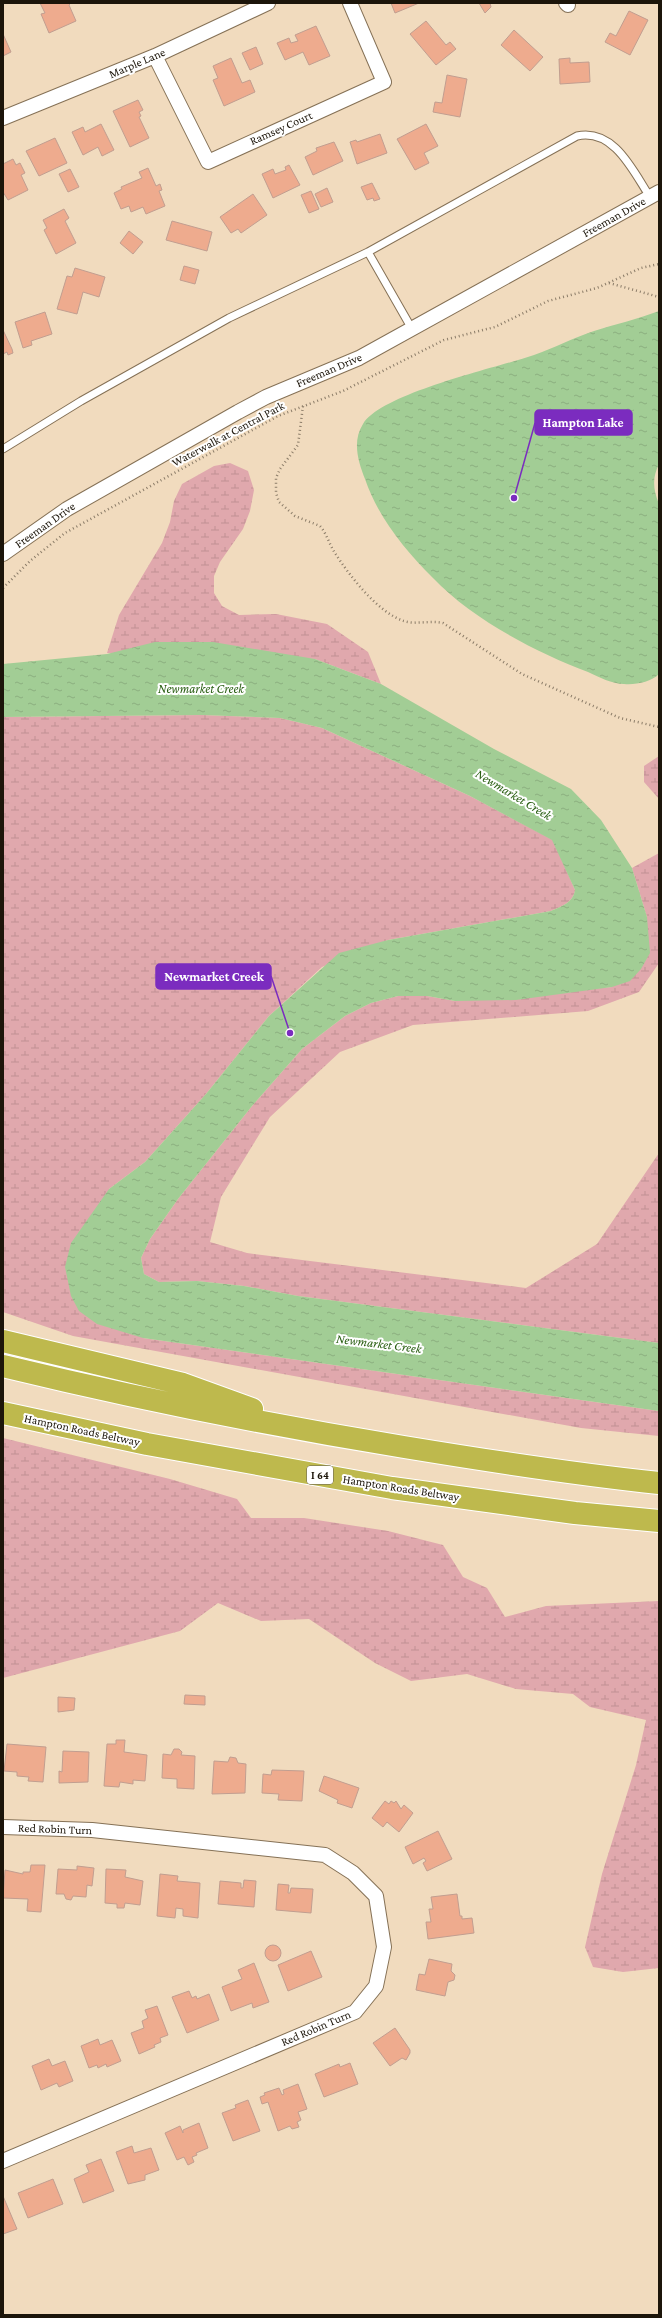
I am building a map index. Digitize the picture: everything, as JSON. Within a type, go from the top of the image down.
[{"type":"highway","points":[[3,1341],[183,1384],[313,1432]]},
{"type":"highway","points":[[3,1366],[120,1394],[313,1432],[530,1468],[659,1483]]},
{"type":"highway","name":"Hampton Roads Beltway","points":[[3,1413],[147,1444],[392,1488],[575,1513],[652,1521]]},
{"type":"street","name":"Marple Lane","points":[[3,118],[156,56],[268,3]]},
{"type":"street","name":"Ramsey Court","points":[[156,56],[208,162],[384,82],[350,3]]},
{"type":"street","name":"Freeman Drive","points":[[3,554],[66,509],[244,409],[282,390],[347,364],[654,194]]},
{"type":"street","name":"Red Robin Turn","points":[[3,1827],[92,1830],[325,1855],[353,1873],[376,1896],[384,1947],[376,1986],[355,2012],[3,2161]]},
{"type":"lane","points":[[3,449],[81,401],[229,318],[368,252],[459,203],[561,143],[586,134],[596,135],[614,146],[654,194]]},
{"type":"lane","points":[[368,252],[412,329]]},
{"type":"path","name":"Waterwalk at Central Park","points":[[3,588],[30,561],[65,533],[278,416],[342,391],[444,340],[495,327],[548,301],[609,283],[642,268],[659,264]]},
{"type":"path","points":[[609,283],[659,297]]},
{"type":"path","points":[[303,406],[298,445],[280,469],[276,478],[276,494],[280,502],[295,516],[320,526],[334,552],[347,570],[385,611],[405,621],[430,621],[443,623],[522,674],[620,718],[640,724],[659,727]]},
{"type":"green space","points":[[230,463],[248,471],[254,490],[250,511],[243,529],[220,562],[214,576],[214,593],[222,606],[239,615],[276,614],[327,624],[368,652],[381,684],[315,659],[107,653],[119,615],[162,543],[170,522],[174,501],[182,484],[214,466]]},
{"type":"green space","points":[[202,715],[280,718],[322,728],[470,796],[553,840],[575,890],[569,901],[563,906],[551,911],[388,940],[322,967],[269,1016],[206,1094],[145,1162],[109,1189],[143,1338],[659,1411],[659,1436],[581,1428],[73,1336],[3,1312],[3,717]]},
{"type":"green space","points":[[659,756],[659,799],[644,782],[644,766]]},
{"type":"green space","points":[[659,853],[659,963],[639,992],[588,1011],[413,1025],[340,1052],[270,1117],[221,1197],[210,1242],[247,1253],[526,1288],[597,1244],[659,1153],[659,1343],[298,1296],[244,1286],[197,1281],[159,1282],[144,1274],[141,1258],[150,1239],[178,1199],[252,1106],[302,1049],[345,1016],[371,1003],[398,996],[427,996],[455,1001],[612,987],[647,917],[632,868]]},
{"type":"green space","points":[[3,1438],[170,1479],[237,1499],[251,1518],[304,1518],[388,1531],[443,1545],[463,1577],[487,1588],[505,1617],[546,1606],[659,1601],[659,1968],[623,1972],[593,1967],[585,1947],[602,1874],[636,1765],[646,1720],[590,1707],[573,1694],[516,1689],[467,1674],[411,1681],[375,1663],[309,1619],[261,1621],[218,1603],[180,1631],[3,1678]]},
{"type":"water","points":[[659,311],[659,464],[655,474],[654,484],[655,493],[659,504],[659,674],[652,679],[643,682],[619,684],[610,682],[547,655],[505,633],[466,607],[449,593],[412,556],[393,532],[370,493],[358,458],[357,444],[363,424],[374,413],[392,402],[441,383],[534,355],[594,331]]},
{"type":"water","name":"Newmarket Creek","points":[[155,642],[213,642],[315,659],[381,684],[494,749],[571,789],[601,820],[632,868],[647,917],[650,953],[641,969],[630,981],[612,987],[516,1000],[455,1001],[427,996],[398,996],[371,1003],[345,1016],[302,1049],[252,1106],[178,1199],[150,1239],[141,1258],[144,1274],[159,1282],[197,1281],[244,1286],[298,1296],[659,1343],[659,1411],[143,1338],[97,1324],[79,1311],[71,1296],[65,1267],[71,1243],[109,1189],[145,1162],[206,1094],[269,1016],[339,953],[388,940],[551,911],[563,906],[569,901],[575,890],[552,840],[470,796],[322,728],[280,718],[202,715],[3,717],[3,664],[107,654]]},
{"type":"building","points":[[40,3],[71,3],[69,5],[76,21],[49,33],[41,14],[45,13]]},
{"type":"building","points":[[391,3],[419,3],[395,13]]},
{"type":"building","points":[[479,3],[490,3],[491,7],[485,13]]},
{"type":"building","points":[[629,11],[648,20],[630,55],[605,42],[610,33],[616,36]]},
{"type":"building","points":[[426,21],[446,45],[450,42],[456,49],[436,65],[410,34]]},
{"type":"building","points":[[316,26],[330,56],[309,65],[303,52],[285,60],[277,43],[289,38],[291,43],[298,41],[295,35]]},
{"type":"building","points":[[514,30],[543,57],[530,71],[501,45]]},
{"type":"building","points":[[3,34],[11,52],[3,56]]},
{"type":"building","points":[[256,47],[263,64],[250,70],[242,53]]},
{"type":"building","points":[[231,58],[242,83],[250,80],[255,92],[224,106],[213,80],[218,78],[213,66]]},
{"type":"building","points":[[570,58],[570,63],[589,62],[590,82],[560,84],[559,59]]},
{"type":"building","points":[[447,75],[467,79],[460,117],[433,112],[435,102],[442,103]]},
{"type":"building","points":[[138,100],[143,110],[139,112],[141,116],[139,117],[149,138],[130,147],[113,111]]},
{"type":"building","points":[[101,124],[114,150],[102,156],[98,147],[83,155],[72,132],[83,127],[85,132]]},
{"type":"building","points":[[426,124],[438,146],[424,153],[429,163],[415,170],[397,139]]},
{"type":"building","points":[[380,134],[387,153],[357,164],[350,142],[356,140],[357,142]]},
{"type":"building","points":[[55,138],[67,163],[39,176],[26,151]]},
{"type":"building","points":[[334,142],[343,161],[313,175],[305,157],[317,151],[316,148]]},
{"type":"building","points":[[13,159],[16,165],[20,163],[25,173],[21,175],[28,190],[8,200],[3,192],[3,164]]},
{"type":"building","points":[[289,165],[300,185],[273,198],[262,174],[273,169],[275,174],[286,170],[285,167]]},
{"type":"building","points":[[148,168],[156,186],[160,184],[162,190],[159,191],[165,206],[146,214],[143,207],[131,212],[129,206],[121,209],[114,193],[122,189],[121,187],[142,178],[139,172]]},
{"type":"building","points":[[70,169],[79,187],[68,192],[59,174]]},
{"type":"building","points":[[372,183],[380,199],[374,201],[373,198],[367,200],[361,187]]},
{"type":"building","points":[[327,188],[333,202],[321,207],[315,194]]},
{"type":"building","points":[[311,191],[319,209],[309,213],[301,195]]},
{"type":"building","points":[[253,194],[267,215],[241,233],[238,229],[231,233],[220,217]]},
{"type":"building","points":[[64,209],[69,218],[65,221],[76,243],[56,254],[44,230],[47,228],[43,220]]},
{"type":"building","points":[[172,221],[212,232],[207,251],[166,240]]},
{"type":"building","points":[[129,231],[143,242],[133,254],[120,243]]},
{"type":"building","points":[[184,266],[199,270],[195,284],[180,280]]},
{"type":"building","points":[[75,268],[105,277],[99,297],[83,292],[77,314],[57,309],[67,276],[72,277]]},
{"type":"building","points":[[45,312],[52,334],[31,341],[32,345],[23,348],[15,322]]},
{"type":"building","points":[[3,330],[13,353],[8,355],[7,352],[3,354]]},
{"type":"building","points":[[185,1695],[205,1696],[205,1705],[184,1704]]},
{"type":"building","points":[[58,1697],[75,1698],[74,1710],[58,1712]]},
{"type":"building","points":[[116,1740],[125,1740],[124,1752],[147,1755],[145,1781],[133,1780],[133,1784],[120,1782],[119,1787],[104,1786],[107,1744],[116,1744]]},
{"type":"building","points":[[7,1744],[46,1747],[43,1782],[28,1781],[29,1777],[17,1776],[17,1772],[4,1771]]},
{"type":"building","points":[[174,1749],[179,1749],[182,1752],[181,1755],[195,1756],[194,1789],[177,1788],[177,1779],[162,1778],[163,1754],[171,1755]]},
{"type":"building","points":[[63,1751],[89,1752],[88,1782],[59,1783],[59,1771],[62,1772]]},
{"type":"building","points":[[230,1757],[236,1758],[238,1763],[246,1764],[245,1793],[212,1794],[214,1761],[228,1762]]},
{"type":"building","points":[[272,1770],[304,1771],[302,1801],[278,1800],[279,1794],[262,1793],[263,1774],[271,1775]]},
{"type":"building","points":[[324,1776],[359,1788],[352,1808],[337,1803],[338,1800],[319,1791]]},
{"type":"building","points":[[385,1801],[389,1804],[391,1801],[394,1803],[396,1801],[401,1809],[404,1805],[413,1813],[399,1832],[387,1822],[383,1827],[372,1818]]},
{"type":"building","points":[[438,1831],[452,1859],[427,1871],[423,1863],[426,1861],[424,1858],[413,1864],[405,1847]]},
{"type":"building","points":[[31,1865],[45,1865],[41,1912],[27,1911],[28,1899],[3,1898],[5,1870],[23,1874],[23,1872],[30,1872]]},
{"type":"building","points":[[77,1866],[94,1868],[92,1886],[87,1885],[86,1897],[73,1896],[71,1900],[66,1899],[64,1894],[56,1894],[58,1869],[77,1870]]},
{"type":"building","points":[[106,1869],[126,1870],[125,1877],[143,1881],[140,1905],[125,1903],[124,1908],[117,1908],[117,1904],[105,1903]]},
{"type":"building","points":[[160,1874],[178,1876],[177,1881],[200,1883],[198,1918],[183,1916],[183,1909],[176,1908],[175,1918],[157,1916]]},
{"type":"building","points":[[244,1880],[256,1881],[254,1907],[218,1904],[220,1881],[241,1883],[241,1888],[243,1888]]},
{"type":"building","points":[[278,1884],[289,1885],[288,1893],[290,1893],[291,1888],[313,1889],[311,1913],[276,1910]]},
{"type":"building","points":[[457,1894],[460,1916],[462,1916],[462,1919],[472,1918],[474,1933],[428,1939],[426,1922],[431,1922],[429,1909],[433,1909],[431,1897]]},
{"type":"building","points":[[273,1945],[280,1950],[281,1953],[276,1960],[273,1961],[266,1956],[265,1953],[270,1946]]},
{"type":"building","points":[[311,1951],[322,1977],[288,1991],[278,1965]]},
{"type":"building","points":[[429,1959],[452,1964],[451,1971],[455,1975],[454,1980],[448,1982],[445,1996],[416,1990],[419,1974],[425,1975]]},
{"type":"building","points":[[254,1963],[269,2002],[253,2008],[252,2003],[231,2011],[222,1987],[242,1979],[238,1970]]},
{"type":"building","points":[[189,1991],[192,1998],[196,1996],[197,1999],[209,1994],[219,2020],[187,2033],[172,1997]]},
{"type":"building","points":[[157,2006],[168,2035],[160,2038],[161,2042],[154,2045],[155,2047],[139,2054],[131,2033],[144,2028],[142,2021],[148,2018],[145,2010]]},
{"type":"building","points":[[395,2028],[410,2050],[410,2053],[406,2060],[402,2058],[390,2066],[373,2043]]},
{"type":"building","points":[[98,2039],[100,2045],[112,2040],[121,2061],[107,2067],[106,2064],[98,2068],[97,2065],[89,2068],[81,2046]]},
{"type":"building","points":[[49,2059],[52,2066],[65,2061],[73,2081],[59,2087],[57,2083],[41,2090],[32,2066]]},
{"type":"building","points":[[350,2063],[358,2084],[324,2097],[315,2074],[339,2064],[340,2067]]},
{"type":"building","points":[[298,2084],[307,2109],[298,2112],[301,2120],[297,2122],[299,2127],[292,2129],[290,2126],[278,2131],[268,2102],[262,2104],[260,2097],[265,2095],[264,2093],[279,2088],[282,2095],[284,2094],[283,2090]]},
{"type":"building","points":[[248,2100],[260,2131],[233,2141],[222,2113],[236,2108],[235,2105]]},
{"type":"building","points":[[199,2123],[208,2148],[196,2153],[197,2155],[192,2157],[194,2162],[188,2165],[184,2157],[177,2160],[165,2133],[180,2126],[183,2133],[183,2130]]},
{"type":"building","points":[[132,2146],[134,2153],[151,2148],[159,2170],[145,2175],[145,2180],[128,2184],[116,2152]]},
{"type":"building","points":[[101,2159],[114,2191],[83,2203],[74,2179],[89,2172],[86,2165]]},
{"type":"building","points":[[53,2179],[63,2204],[28,2218],[18,2193]]},
{"type":"building","points":[[3,2196],[17,2229],[3,2234]]},
{"type":"place","name":"Hampton Lake","points":[[514,498]]},
{"type":"place","name":"Newmarket Creek","points":[[290,1033]]}]
